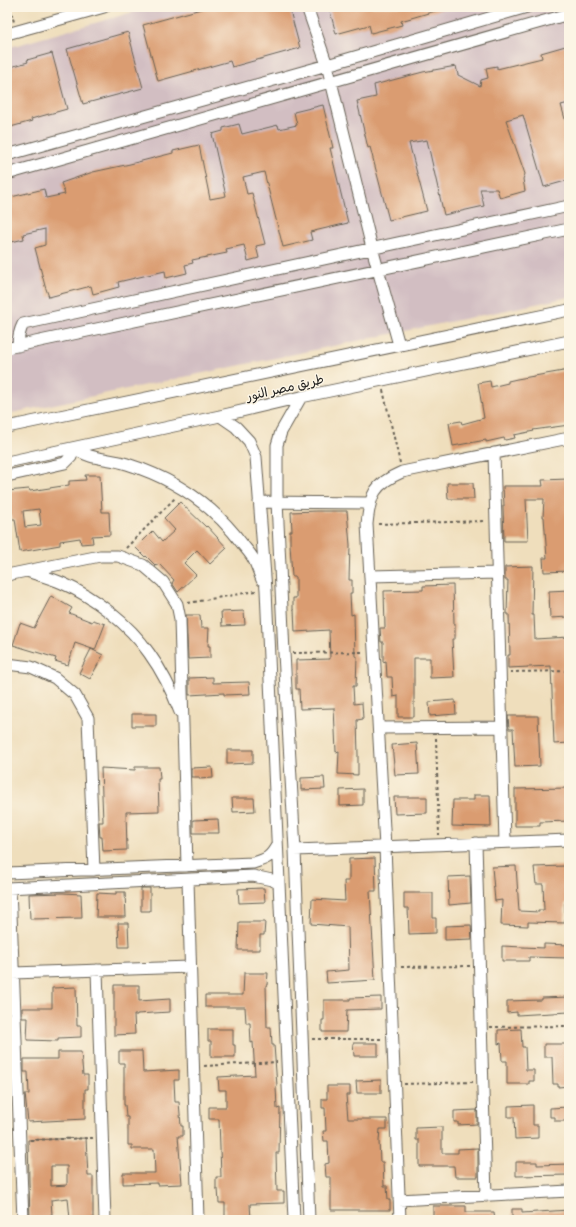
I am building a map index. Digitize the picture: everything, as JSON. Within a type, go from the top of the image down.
[{"type":"street","points":[[12,32],[104,7]]},
{"type":"street","points":[[307,7],[332,82],[377,269],[399,345]]},
{"type":"street","points":[[7,155],[528,7]]},
{"type":"street","points":[[7,174],[569,14]]},
{"type":"street","points":[[18,346],[19,331],[24,324],[569,206]]},
{"type":"street","points":[[7,348],[569,229]]},
{"type":"street","name":"طريق مصر النور","points":[[7,427],[569,310]]},
{"type":"street","name":"طريق مصر النور","points":[[7,462],[301,397],[569,341]]},
{"type":"street","points":[[301,397],[281,432],[278,445],[277,501],[285,680],[295,850],[309,1220]]},
{"type":"street","points":[[220,416],[236,427],[249,441],[256,457],[266,590],[294,1220]]},
{"type":"street","points":[[400,1220],[385,847],[367,524],[369,503],[376,489],[388,478],[402,472],[569,438]]},
{"type":"street","points":[[7,476],[65,463],[71,457],[74,448],[86,455],[115,460],[151,471],[184,489],[211,509],[234,532],[254,560],[266,590]]},
{"type":"street","points":[[494,453],[505,842]]},
{"type":"street","points":[[259,502],[369,503]]},
{"type":"street","points":[[7,575],[100,556],[118,556],[143,565],[163,582],[177,604],[180,619],[187,866]]},
{"type":"street","points":[[27,571],[69,586],[95,601],[124,624],[149,652],[168,684],[183,718]]},
{"type":"street","points":[[370,576],[497,573]]},
{"type":"street","points":[[7,664],[31,667],[55,678],[75,695],[88,718],[94,870]]},
{"type":"street","points":[[270,681],[285,680]]},
{"type":"street","points":[[379,728],[502,727]]},
{"type":"street","points":[[295,850],[569,840]]},
{"type":"street","points":[[476,843],[486,1196]]},
{"type":"street","points":[[7,873],[253,863],[272,855],[277,845]]},
{"type":"street","points":[[23,1220],[8,888],[253,876],[272,880],[278,883]]},
{"type":"street","points":[[188,880],[198,1220]]},
{"type":"street","points":[[13,973],[190,967]]},
{"type":"street","points":[[97,970],[105,1220]]},
{"type":"street","points":[[288,1078],[304,1076]]},
{"type":"street","points":[[399,1200],[569,1192]]},
{"type":"path","points":[[10,7],[12,32]]},
{"type":"path","points":[[381,381],[402,472]]},
{"type":"path","points":[[118,556],[184,489]]},
{"type":"path","points":[[367,524],[496,521]]},
{"type":"path","points":[[177,604],[266,590]]},
{"type":"path","points":[[284,653],[374,652]]},
{"type":"path","points":[[500,672],[569,672]]},
{"type":"path","points":[[436,728],[440,845]]},
{"type":"path","points":[[390,967],[480,966]]},
{"type":"path","points":[[481,1027],[569,1026]]},
{"type":"path","points":[[302,1039],[393,1039]]},
{"type":"path","points":[[193,1067],[286,1061]]},
{"type":"path","points":[[394,1084],[482,1081]]},
{"type":"path","points":[[20,1140],[103,1137]]},
{"type":"path","points":[[365,1220],[400,1220]]},
{"type":"shaded area","points":[[151,7],[569,7],[569,297],[7,414],[7,48]]},
{"type":"building","points":[[208,7],[289,7],[300,48],[232,67],[230,61],[158,81],[143,25]]},
{"type":"building","points":[[329,7],[442,7],[442,9],[401,21],[402,25],[371,33],[369,25],[336,34]]},
{"type":"building","points":[[128,32],[143,88],[83,104],[67,49]]},
{"type":"building","points":[[569,45],[569,103],[561,105],[569,133],[569,180],[544,187],[523,115],[506,120],[525,174],[523,179],[525,191],[500,198],[497,189],[480,189],[484,206],[444,215],[427,140],[409,143],[427,211],[389,220],[370,147],[368,148],[357,101],[376,97],[374,85],[423,72],[456,66],[458,75],[480,86],[481,80],[488,78],[486,68],[497,66],[497,69],[542,58],[541,53]]},
{"type":"building","points":[[52,53],[67,109],[31,119],[32,121],[7,128],[7,68],[28,62],[27,60]]},
{"type":"building","points":[[323,105],[333,148],[330,148],[348,223],[310,232],[312,240],[283,247],[264,172],[243,177],[247,194],[252,193],[265,244],[256,246],[259,258],[248,261],[244,245],[226,249],[227,253],[192,260],[193,263],[185,265],[187,273],[166,278],[165,271],[118,282],[119,287],[93,294],[91,286],[49,297],[35,248],[45,245],[45,229],[23,234],[24,239],[7,243],[7,198],[44,189],[46,198],[65,194],[61,183],[93,172],[130,164],[199,145],[210,199],[226,196],[212,134],[223,131],[223,128],[239,124],[242,134],[278,125],[279,129],[297,125],[294,112]]},
{"type":"building","points":[[569,370],[569,425],[533,430],[534,431],[514,435],[515,438],[505,440],[504,438],[486,442],[486,440],[453,446],[449,423],[461,421],[462,424],[484,418],[478,383],[490,381],[491,387],[517,379]]},
{"type":"building","points":[[85,475],[100,475],[102,512],[109,512],[110,535],[92,536],[93,543],[81,544],[80,538],[60,541],[60,545],[20,552],[15,519],[11,519],[11,515],[7,515],[7,491],[29,489],[30,491],[69,485],[69,481],[86,480]],"holes":[[[39,509],[41,525],[25,527],[23,511]]]},
{"type":"building","points":[[568,479],[569,499],[567,523],[569,523],[569,571],[544,572],[543,558],[547,558],[543,517],[544,499],[526,499],[528,541],[504,541],[503,486],[543,486],[542,480]]},
{"type":"building","points":[[447,483],[473,483],[474,499],[448,499]]},
{"type":"building","points":[[180,502],[206,527],[207,526],[227,548],[210,564],[197,550],[184,563],[196,575],[178,592],[172,583],[174,580],[159,564],[156,566],[136,548],[153,531],[162,542],[175,530],[164,518]]},
{"type":"building","points":[[347,511],[350,545],[349,580],[352,580],[352,593],[350,593],[351,615],[354,614],[355,656],[357,656],[356,686],[353,686],[354,704],[362,703],[363,719],[357,720],[358,775],[338,774],[339,751],[336,752],[334,708],[300,709],[299,689],[296,689],[296,660],[330,659],[329,630],[295,632],[293,598],[296,598],[296,577],[292,577],[290,544],[290,531],[292,531],[291,512]]},
{"type":"building","points":[[533,566],[532,615],[534,615],[535,639],[569,637],[569,743],[554,744],[551,666],[508,668],[508,655],[510,655],[509,614],[507,614],[508,580],[505,580],[505,567]]},
{"type":"building","points":[[453,585],[455,639],[452,639],[454,677],[430,678],[430,658],[414,658],[414,717],[398,717],[398,696],[393,697],[392,677],[387,677],[386,661],[383,662],[383,642],[381,642],[380,628],[385,628],[384,591],[423,590],[423,586]]},
{"type":"building","points":[[569,590],[569,617],[550,618],[549,591]]},
{"type":"building","points":[[51,596],[72,608],[69,613],[92,622],[93,620],[105,624],[95,650],[75,643],[68,665],[55,661],[56,658],[13,645],[20,623],[34,628]]},
{"type":"building","points":[[244,611],[245,625],[222,626],[221,612]]},
{"type":"building","points":[[186,615],[200,615],[201,628],[209,628],[208,646],[210,646],[210,658],[188,659]]},
{"type":"building","points":[[91,649],[103,655],[90,679],[79,673]]},
{"type":"building","points":[[213,677],[213,683],[249,682],[250,694],[224,695],[224,693],[189,695],[189,678]]},
{"type":"building","points":[[455,700],[456,714],[430,716],[429,702]]},
{"type":"building","points":[[132,714],[156,714],[156,726],[132,726]]},
{"type":"building","points":[[508,716],[538,716],[540,766],[515,767],[513,729],[509,729]]},
{"type":"building","points":[[417,743],[419,774],[395,775],[392,745]]},
{"type":"building","points":[[227,750],[253,750],[253,763],[227,764]]},
{"type":"building","points":[[135,767],[159,767],[159,811],[126,812],[127,850],[103,851],[99,822],[103,822],[101,768],[135,770]]},
{"type":"building","points":[[212,767],[213,778],[199,779],[199,777],[191,777],[191,768]]},
{"type":"building","points":[[324,777],[325,789],[301,790],[301,778]]},
{"type":"building","points":[[569,788],[569,821],[540,822],[540,826],[515,826],[515,789]]},
{"type":"building","points":[[363,789],[363,805],[340,806],[340,790]]},
{"type":"building","points":[[474,795],[490,795],[491,827],[452,826],[453,800],[474,800]]},
{"type":"building","points":[[394,797],[427,797],[427,813],[395,814]]},
{"type":"building","points":[[232,798],[254,798],[255,811],[233,812]]},
{"type":"building","points":[[218,819],[219,833],[193,833],[193,820]]},
{"type":"building","points":[[375,858],[376,891],[370,891],[375,980],[327,983],[326,972],[349,970],[348,927],[311,924],[312,899],[345,901],[344,881],[349,881],[349,859]]},
{"type":"building","points":[[516,866],[519,911],[539,912],[539,910],[544,910],[543,884],[536,884],[534,867],[565,866],[565,888],[569,888],[569,903],[565,903],[565,923],[528,922],[528,926],[501,925],[502,900],[495,901],[492,867]]},
{"type":"building","points":[[470,876],[471,903],[449,905],[448,877]]},
{"type":"building","points":[[141,888],[150,888],[150,911],[141,911]]},
{"type":"building","points":[[264,888],[265,902],[239,903],[238,889]]},
{"type":"building","points":[[116,892],[125,892],[126,917],[96,917],[97,893],[116,894]]},
{"type":"building","points":[[404,893],[433,893],[433,918],[436,918],[436,933],[409,934],[408,908],[404,908]]},
{"type":"building","points":[[29,894],[81,894],[82,918],[30,919]]},
{"type":"building","points":[[239,922],[265,922],[264,935],[260,935],[260,950],[238,950]]},
{"type":"building","points":[[118,923],[128,923],[129,947],[119,947]]},
{"type":"building","points":[[471,925],[472,939],[445,940],[445,926]]},
{"type":"building","points":[[544,944],[569,945],[569,958],[529,957],[529,961],[502,961],[502,946],[544,948]]},
{"type":"building","points":[[244,973],[268,973],[266,985],[267,1027],[271,1027],[272,1045],[274,1045],[277,1109],[280,1108],[279,1153],[276,1153],[277,1191],[284,1191],[284,1203],[250,1204],[251,1220],[225,1220],[225,1203],[219,1203],[218,1189],[216,1189],[216,1177],[221,1177],[219,1119],[209,1119],[209,1107],[226,1107],[226,1090],[219,1090],[218,1077],[255,1075],[253,1042],[251,1043],[250,1023],[246,1023],[245,1007],[205,1007],[205,995],[243,995]]},
{"type":"building","points":[[114,985],[139,985],[139,1001],[170,999],[170,1012],[134,1015],[135,1034],[114,1035]]},
{"type":"building","points":[[76,987],[77,1026],[81,1026],[81,1037],[58,1038],[58,1041],[27,1040],[28,1018],[22,1018],[22,1008],[52,1008],[52,988]]},
{"type":"building","points":[[381,997],[381,1009],[347,1010],[346,1032],[322,1032],[322,1020],[324,1020],[324,1000],[350,1000],[350,998]]},
{"type":"building","points":[[569,997],[569,1012],[517,1015],[517,1012],[507,1013],[507,1001],[542,1000],[542,998]]},
{"type":"building","points":[[208,1029],[233,1029],[235,1057],[211,1057],[211,1041],[208,1041]]},
{"type":"building","points":[[521,1029],[522,1047],[525,1047],[526,1070],[534,1070],[534,1081],[529,1081],[529,1084],[507,1084],[507,1061],[502,1061],[501,1043],[498,1044],[498,1030]]},
{"type":"building","points":[[353,1043],[378,1043],[378,1056],[354,1056]]},
{"type":"building","points":[[544,1044],[569,1044],[569,1086],[558,1087],[558,1084],[553,1084],[552,1057],[544,1057]]},
{"type":"building","points":[[119,1051],[142,1051],[143,1072],[179,1070],[179,1080],[174,1080],[175,1102],[179,1102],[181,1126],[183,1126],[183,1136],[178,1136],[182,1184],[123,1184],[123,1173],[155,1173],[154,1149],[132,1149],[132,1145],[128,1145],[128,1117],[126,1117],[124,1105],[124,1063],[119,1063]]},
{"type":"building","points":[[58,1052],[81,1052],[83,1075],[88,1075],[88,1089],[85,1089],[85,1119],[28,1122],[25,1094],[29,1094],[28,1072],[24,1072],[24,1059],[58,1059]]},
{"type":"building","points":[[381,1080],[381,1093],[357,1093],[356,1081]]},
{"type":"building","points":[[327,1086],[350,1086],[350,1095],[346,1095],[348,1119],[387,1119],[387,1129],[380,1129],[379,1141],[380,1162],[383,1162],[384,1186],[387,1186],[388,1200],[390,1200],[390,1210],[331,1210],[331,1177],[326,1177],[325,1164],[329,1163],[328,1141],[324,1141],[323,1131],[326,1131],[325,1108],[322,1108],[322,1099],[327,1099]]},
{"type":"building","points":[[533,1105],[533,1125],[538,1125],[538,1138],[515,1139],[514,1117],[508,1117],[508,1106]]},
{"type":"building","points":[[569,1107],[569,1121],[555,1121],[555,1117],[550,1117],[550,1108]]},
{"type":"building","points":[[477,1110],[477,1124],[458,1125],[458,1122],[454,1122],[454,1111]]},
{"type":"building","points":[[442,1127],[442,1153],[458,1153],[458,1149],[478,1148],[478,1177],[455,1177],[454,1166],[419,1166],[419,1140],[416,1140],[416,1128]]},
{"type":"building","points":[[86,1138],[88,1176],[93,1176],[93,1220],[70,1219],[68,1198],[51,1200],[52,1215],[50,1215],[50,1220],[30,1220],[28,1140]],"holes":[[[51,1166],[67,1166],[67,1185],[51,1186]]]},
{"type":"building","points":[[516,1162],[537,1162],[537,1165],[569,1164],[569,1175],[516,1176]]},
{"type":"building","points":[[433,1206],[466,1206],[466,1212],[494,1212],[495,1220],[433,1220]]},
{"type":"building","points":[[512,1209],[522,1209],[522,1213],[569,1210],[569,1220],[512,1220]]}]
